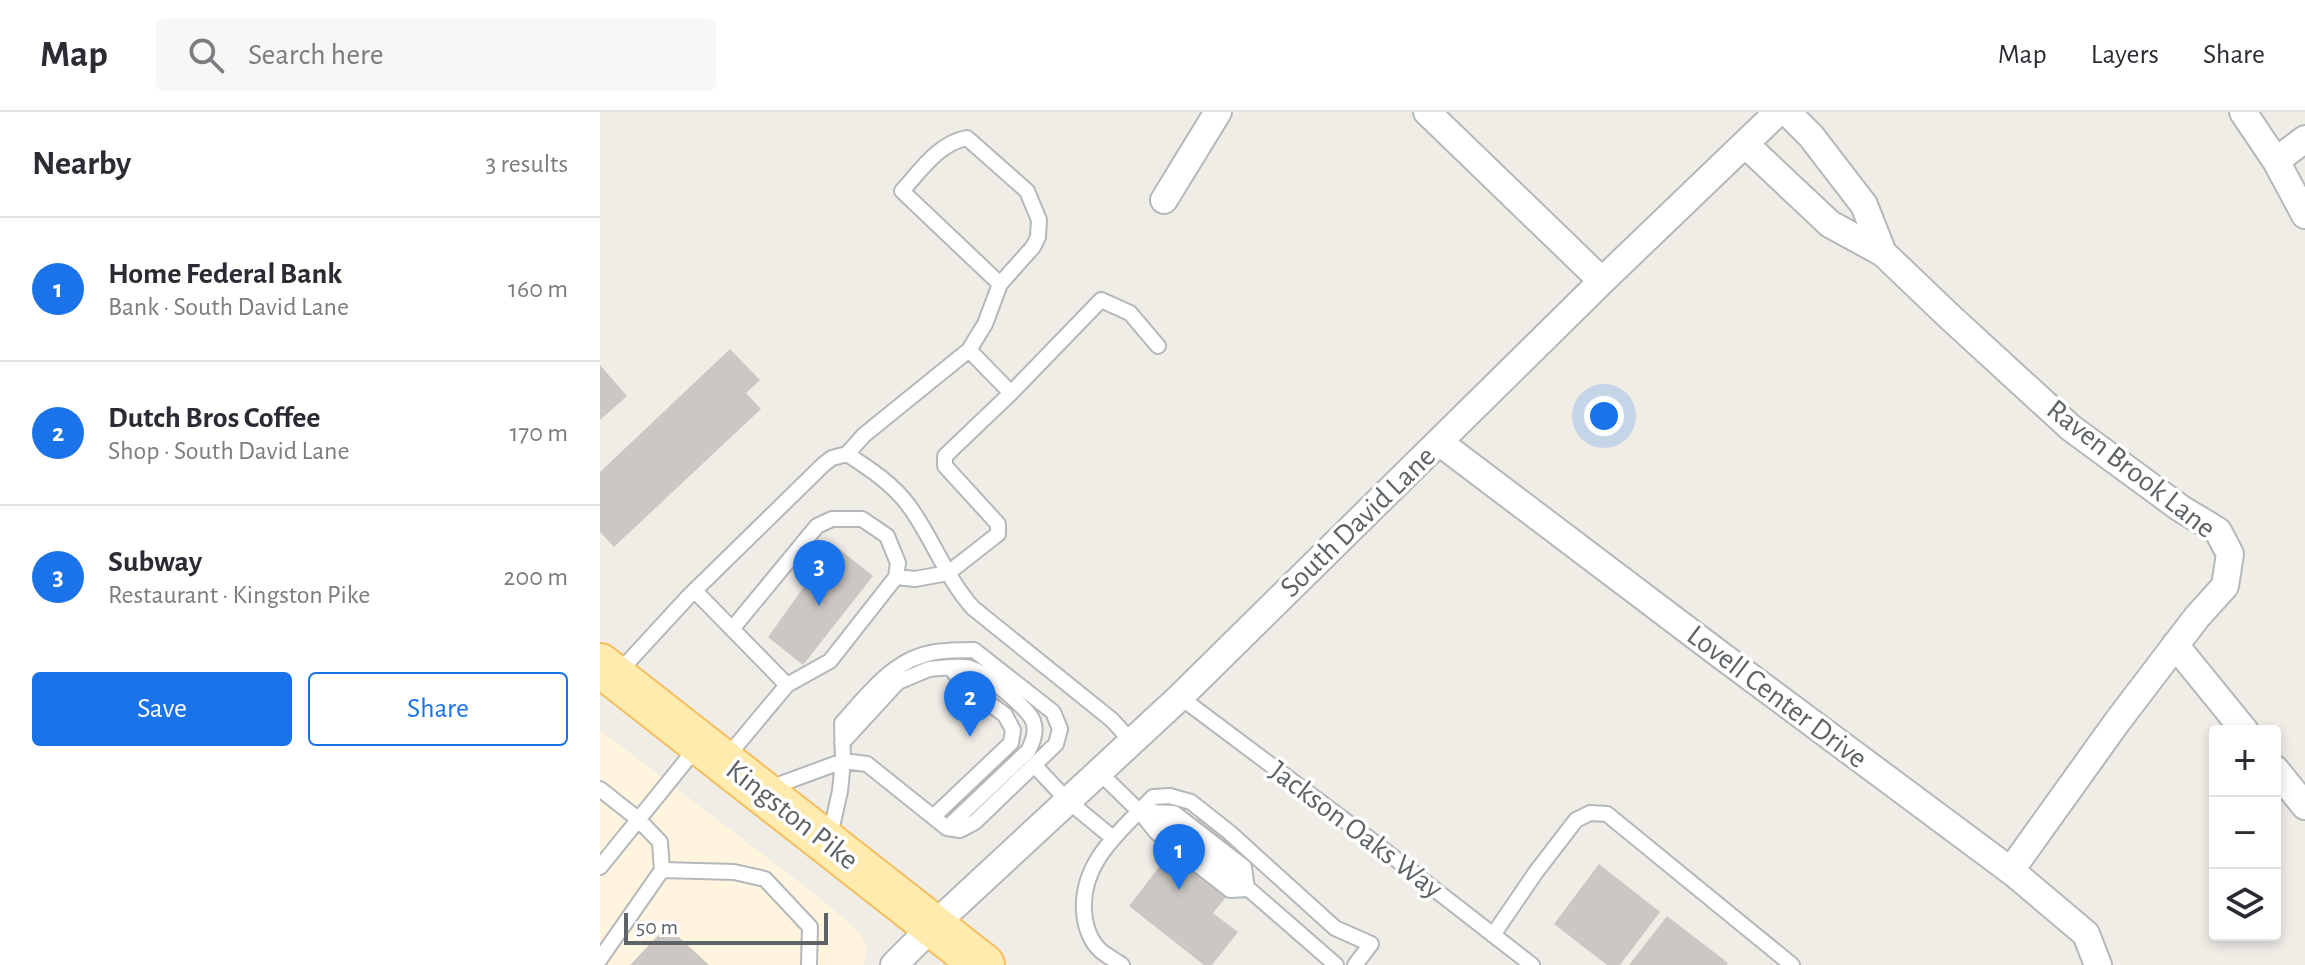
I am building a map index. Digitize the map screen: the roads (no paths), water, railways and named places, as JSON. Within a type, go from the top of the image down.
[{"type":"main road","name":"Kingston Pike","points":[[607,671],[983,965]]},
{"type":"street","points":[[1164,200],[1218,112]]},
{"type":"street","points":[[1427,112],[1602,281]]},
{"type":"street","name":"South David Lane","points":[[894,965],[1180,697],[1778,112]]},
{"type":"street","name":"Raven Brook Lane","points":[[1787,112],[1811,136],[1864,205],[1883,253]]},
{"type":"street","points":[[2243,112],[2276,161],[2305,215]]},
{"type":"street","points":[[2276,161],[2305,139]]},
{"type":"street","name":"Raven Brook Lane","points":[[1745,144],[1830,224],[1883,253],[2071,428],[2180,508],[2218,531],[2230,554],[2225,586],[2175,645],[2011,870]]},
{"type":"street","name":"Lovell Center Drive","points":[[1439,442],[2011,870],[2086,934],[2098,965]]},
{"type":"street","points":[[2175,645],[2240,725]]},
{"type":"street","points":[[2281,776],[2305,806]]},
{"type":"lane","points":[[607,671],[695,591],[824,464],[847,454],[864,435],[969,350],[985,324],[1000,284],[1033,247],[1038,237],[1039,220],[1027,191],[967,138],[954,140],[944,146],[902,191],[1000,284]]},
{"type":"lane","points":[[896,577],[915,579],[948,573],[998,534],[998,524],[945,466],[945,456],[1101,300],[1130,313],[1158,346]]},
{"type":"lane","points":[[969,350],[1011,393]]},
{"type":"lane","points":[[847,454],[889,483],[910,507],[959,593],[973,608],[1112,720],[1132,742]]},
{"type":"lane","points":[[600,867],[638,819],[787,685],[830,661],[896,577],[898,563],[887,536],[862,519],[832,519],[817,526],[732,629]]},
{"type":"lane","points":[[695,591],[787,685]]},
{"type":"lane","points":[[760,791],[843,761],[867,764],[947,828],[960,830],[975,822],[1056,744],[1060,729],[1053,712],[974,650],[934,652],[907,661],[887,674],[842,723],[843,761],[840,791],[828,844]]},
{"type":"lane","points":[[933,817],[1011,743],[1013,730],[1005,715],[963,684],[950,667]]},
{"type":"lane","points":[[842,743],[898,682],[929,669],[969,667],[1019,703],[1033,720],[1035,737],[1028,751],[947,828]]},
{"type":"lane","name":"Jackson Oaks Way","points":[[1180,697],[1532,965]]},
{"type":"lane","points":[[1035,766],[1068,801],[1113,838]]},
{"type":"lane","points":[[1099,772],[1156,832],[1230,890],[1247,889]]},
{"type":"lane","points":[[600,789],[638,819],[660,842],[662,870],[600,959]]},
{"type":"lane","points":[[1122,965],[1099,950],[1090,936],[1084,919],[1085,884],[1113,838],[1153,797],[1170,796],[1191,802],[1229,832],[1335,928],[1371,944],[1355,965]]},
{"type":"lane","points":[[1140,812],[1174,813],[1244,867],[1247,889],[1336,965]]},
{"type":"lane","points":[[1493,935],[1576,820],[1590,813],[1607,814],[1792,965]]},
{"type":"lane","points":[[662,870],[734,872],[765,879],[810,927],[809,965]]},
{"type":"place","name":"Subway","points":[[819,606]]},
{"type":"place","name":"Dutch Bros Coffee","points":[[970,737]]},
{"type":"place","name":"Home Federal Bank","points":[[1179,890]]}]
